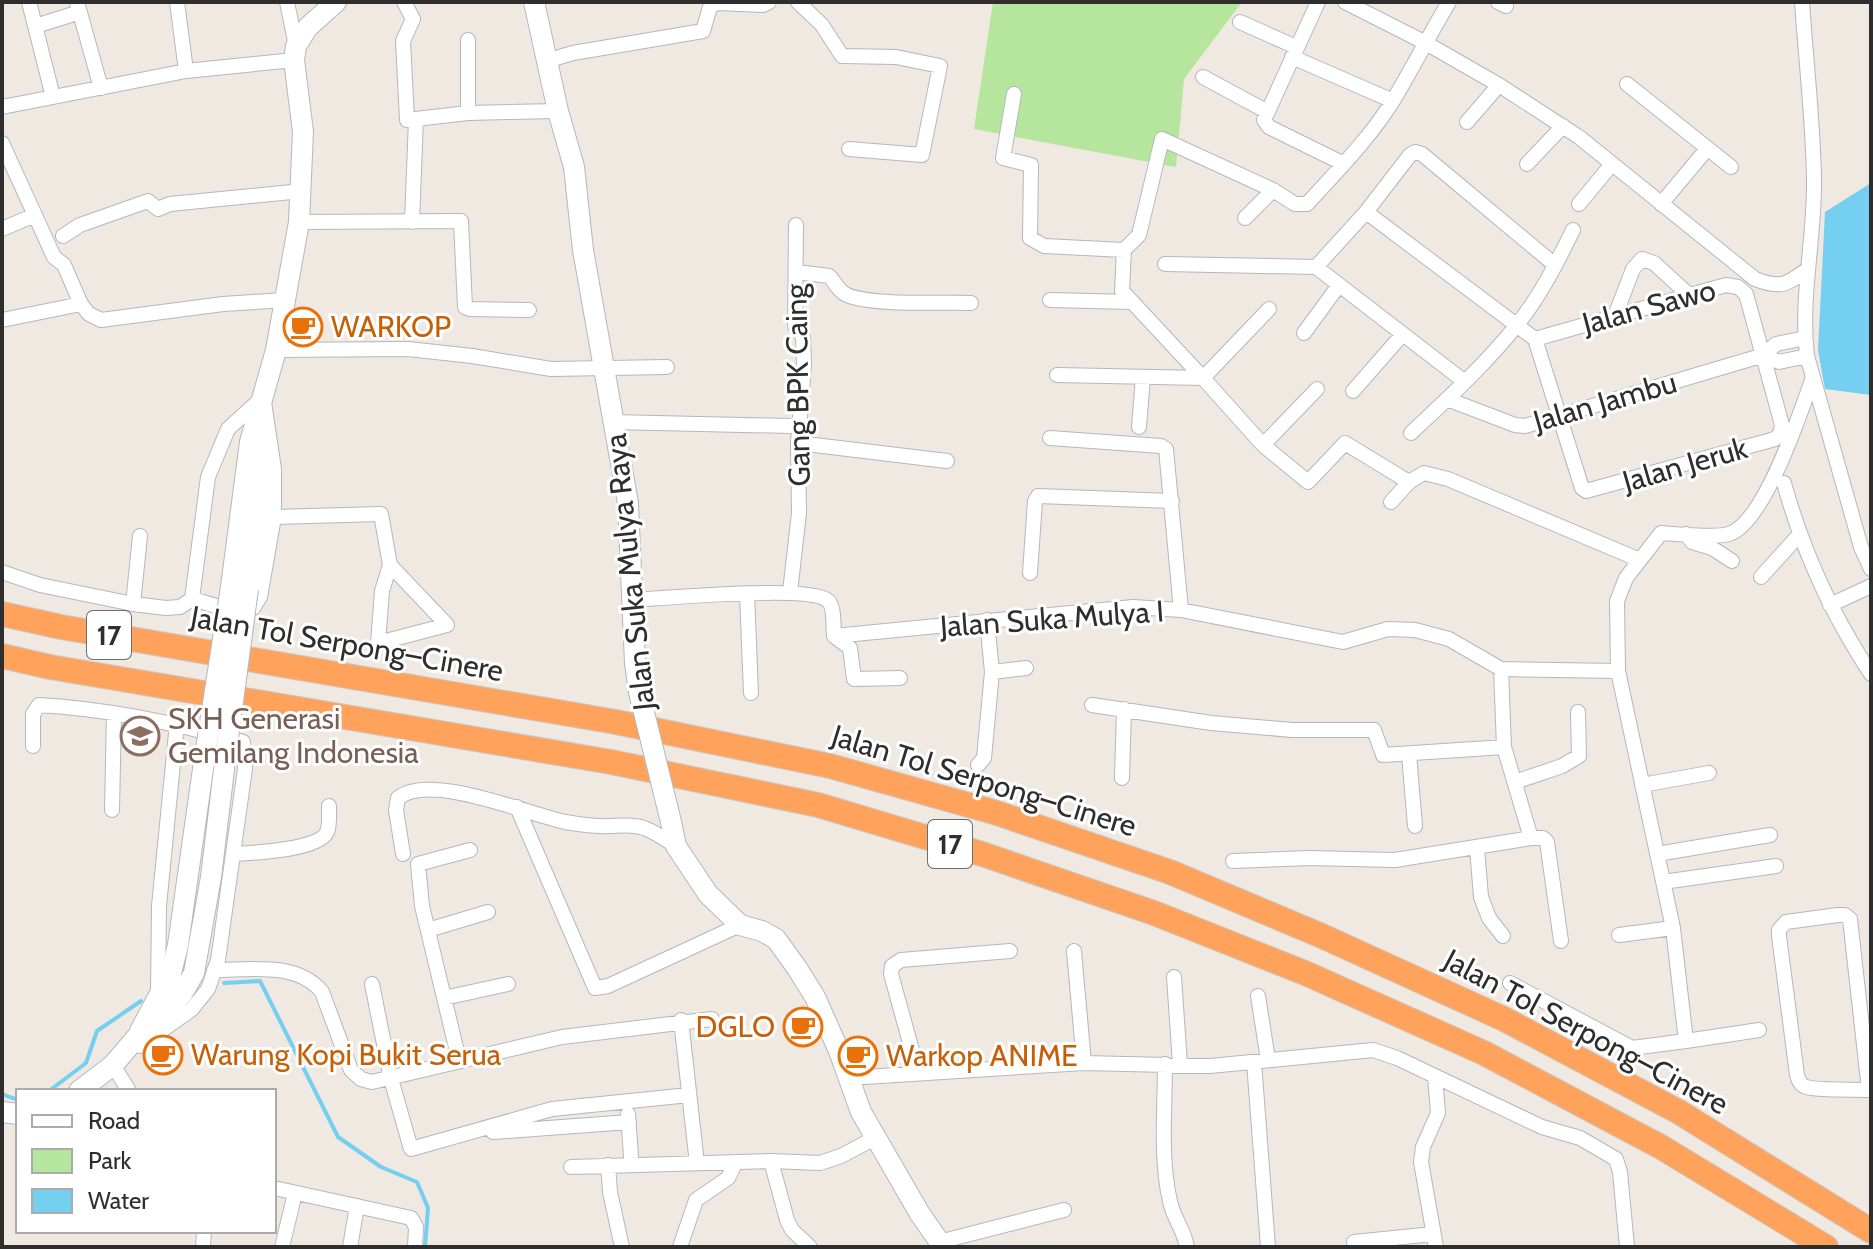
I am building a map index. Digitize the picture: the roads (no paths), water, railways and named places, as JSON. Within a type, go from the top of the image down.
[{"type":"highway","name":"Jalan Tol Serpong–Cinere","points":[[2,614],[61,627],[616,722],[830,766],[997,813],[1170,872],[1322,936],[1504,1019],[1679,1112],[1871,1231]]},
{"type":"highway","name":"17","points":[[2,656],[50,667],[611,762],[818,805],[982,854],[1154,913],[1250,951],[1484,1053],[1661,1147],[1826,1247]]},
{"type":"main road","points":[[136,1038],[171,973],[178,945],[204,762],[239,588],[257,535],[263,398],[276,350],[302,191],[303,132],[295,53],[308,27],[336,2]]},
{"type":"main road","name":"Jalan Suka Mulya Raya","points":[[534,2],[574,167],[583,250],[628,503],[639,692],[676,846],[708,894],[740,925],[769,935],[782,946],[815,997],[861,1112],[920,1214],[941,1244]]},
{"type":"main road","points":[[82,1089],[113,1065],[136,1038],[172,1005],[194,973],[203,935],[225,761],[239,588]]},
{"type":"street","points":[[29,2],[53,97]]},
{"type":"street","points":[[177,2],[186,71]]},
{"type":"street","points":[[2,107],[295,53],[287,2]]},
{"type":"street","points":[[404,2],[413,19],[403,41],[407,120],[468,113],[558,111]]},
{"type":"street","points":[[546,61],[573,53],[703,31],[710,7],[717,3],[763,5],[769,2]]},
{"type":"street","points":[[798,2],[822,25],[842,56],[896,57],[940,66],[922,155],[849,149]]},
{"type":"street","points":[[1318,2],[1264,120],[1269,127],[1344,164]]},
{"type":"street","points":[[1345,2],[1424,42],[1563,126],[1755,279],[1773,286],[1788,284],[1808,269]]},
{"type":"street","points":[[1409,482],[1345,443],[1308,482],[1263,445],[1122,291],[1124,250],[1139,235],[1162,139],[1273,190],[1295,204],[1307,204],[1344,164],[1393,101],[1449,2]]},
{"type":"street","points":[[1802,2],[1814,180],[1805,338],[1807,356],[1861,547],[1871,569]]},
{"type":"street","points":[[42,24],[79,7],[101,88]]},
{"type":"street","points":[[1240,22],[1393,101]]},
{"type":"street","points":[[468,40],[468,113]]},
{"type":"street","points":[[1203,77],[1266,111]]},
{"type":"street","points":[[1627,84],[1731,167]]},
{"type":"street","points":[[1467,122],[1499,85]]},
{"type":"street","points":[[1014,94],[1003,158],[1031,165],[1030,238],[1044,246],[1124,250]]},
{"type":"street","points":[[412,222],[416,119]]},
{"type":"street","points":[[1527,164],[1563,126]]},
{"type":"street","points":[[2,143],[54,257],[64,265],[81,304],[89,314],[101,320],[223,304],[285,300]]},
{"type":"street","points":[[1661,204],[1707,149]]},
{"type":"street","points":[[1316,267],[1415,152],[1422,154],[1555,265]]},
{"type":"street","points":[[1579,204],[1612,164]]},
{"type":"street","points":[[1245,218],[1273,190]]},
{"type":"street","points":[[63,236],[80,225],[148,201],[158,209],[170,204],[302,191]]},
{"type":"street","points":[[1366,212],[1535,339],[1561,415]]},
{"type":"street","points":[[2,229],[35,215]]},
{"type":"street","points":[[299,222],[461,221],[462,299],[465,307],[529,310]]},
{"type":"street","name":"Gang BPK Caing","points":[[790,592],[799,513],[798,443],[804,341],[795,326],[796,225]]},
{"type":"street","points":[[1411,433],[1465,382],[1517,325],[1573,230]]},
{"type":"street","points":[[1615,316],[1633,269],[1642,259],[1654,263],[1689,295]]},
{"type":"street","points":[[1165,264],[1316,267],[1465,382]]},
{"type":"street","points":[[797,272],[829,276],[840,292],[849,297],[971,303]]},
{"type":"street","points":[[1304,333],[1339,285]]},
{"type":"street","name":"Jalan Sawo","points":[[1535,339],[1726,285],[1738,287],[1746,294],[1764,355]]},
{"type":"street","points":[[1050,300],[1132,302]]},
{"type":"street","points":[[2,320],[81,304]]},
{"type":"street","points":[[1057,375],[1203,378],[1269,309]]},
{"type":"street","points":[[1353,391],[1402,335]]},
{"type":"street","name":"Jalan Jambu","points":[[1447,399],[1521,426],[1764,355],[1776,344],[1805,338]]},
{"type":"street","points":[[276,350],[408,349],[541,368],[667,367]]},
{"type":"street","name":"Jalan Jambu","points":[[1764,355],[1779,362],[1807,356]]},
{"type":"street","name":"Jalan Jeruk","points":[[1561,415],[1582,488],[1586,491],[1775,439],[1782,425],[1764,355]]},
{"type":"street","points":[[1139,427],[1143,377]]},
{"type":"street","points":[[1686,1041],[1673,928],[1618,671],[1617,601],[1626,578],[1661,533],[1728,535],[1744,525],[1784,459],[1812,380]]},
{"type":"street","points":[[1263,445],[1317,389]]},
{"type":"street","points":[[192,599],[227,609],[253,608],[260,597],[274,517],[274,469],[263,398]]},
{"type":"street","points":[[2,572],[40,585],[133,604],[180,607],[192,599],[208,477],[228,429],[263,398]]},
{"type":"street","points":[[613,422],[790,426]]},
{"type":"street","points":[[1050,438],[1161,446],[1166,449],[1181,610]]},
{"type":"street","points":[[798,443],[947,461]]},
{"type":"street","points":[[1391,502],[1409,482],[1424,473],[1448,479],[1640,560]]},
{"type":"street","points":[[1784,483],[1799,535],[1830,605],[1871,674]]},
{"type":"street","points":[[1030,573],[1035,501],[1038,496],[1172,501]]},
{"type":"street","points":[[274,517],[379,513],[383,516],[390,565],[382,591],[378,643],[447,625],[390,565]]},
{"type":"street","points":[[1686,534],[1692,542],[1712,548],[1732,561]]},
{"type":"street","points":[[1761,577],[1799,535]]},
{"type":"street","points":[[133,604],[140,536]]},
{"type":"street","points":[[1830,605],[1871,586]]},
{"type":"street","points":[[634,600],[790,592],[830,601],[834,636],[850,648],[854,679],[900,678]]},
{"type":"street","points":[[747,594],[751,693]]},
{"type":"street","name":"Jalan Suka Mulya I","points":[[834,636],[1133,607],[1181,610],[1343,642],[1388,629],[1415,630],[1449,639],[1501,669],[1618,671]]},
{"type":"street","points":[[978,765],[984,758],[992,672],[987,620]]},
{"type":"street","points":[[992,672],[1026,668]]},
{"type":"street","points":[[1501,669],[1504,747],[1531,838]]},
{"type":"street","points":[[33,746],[33,710],[39,705],[177,723],[243,742],[245,769],[218,960],[208,989],[192,1009],[113,1065],[128,1089]]},
{"type":"street","points":[[1092,705],[1292,730],[1374,730],[1381,754],[1504,747]]},
{"type":"street","points":[[1122,778],[1124,709]]},
{"type":"street","points":[[1515,782],[1562,766],[1579,756],[1578,712]]},
{"type":"street","points":[[112,810],[114,713]]},
{"type":"street","points":[[157,995],[159,906],[177,723]]},
{"type":"street","points":[[1409,754],[1415,826]]},
{"type":"street","points":[[1642,785],[1709,773]]},
{"type":"street","points":[[403,854],[396,810],[398,798],[420,791],[460,793],[562,821],[597,826],[630,824],[648,829],[676,846]]},
{"type":"street","points":[[234,854],[293,848],[320,840],[327,832],[329,806]]},
{"type":"street","points":[[517,807],[595,988],[608,986],[740,925]]},
{"type":"street","points":[[1657,854],[1770,835]]},
{"type":"street","points":[[1233,861],[1309,858],[1395,860],[1543,838],[1547,842],[1561,941]]},
{"type":"street","points":[[1477,848],[1481,897],[1489,918],[1503,936]]},
{"type":"street","points":[[459,1060],[422,906],[418,864],[470,850]]},
{"type":"street","points":[[1663,882],[1776,866]]},
{"type":"street","points":[[428,930],[488,912]]},
{"type":"street","points":[[1828,916],[1848,916],[1867,1026],[1870,1090],[1804,1086],[1800,1082],[1779,936],[1782,925],[1828,916]]},
{"type":"street","points":[[1619,935],[1673,928]]},
{"type":"street","points":[[918,1072],[891,974],[892,966],[908,959],[1010,951]]},
{"type":"street","points":[[1074,951],[1084,1063]]},
{"type":"street","points":[[214,970],[276,970],[301,974],[314,982],[322,992],[351,1070],[361,1079],[372,1082],[562,1037],[681,1020],[712,1019]]},
{"type":"street","points":[[1174,977],[1166,1170],[1170,1201],[1185,1231],[1187,1247]]},
{"type":"street","points":[[1510,983],[1632,1048],[1759,1030]]},
{"type":"street","points":[[372,984],[391,1079],[411,1149],[552,1109],[689,1095]]},
{"type":"street","points":[[444,998],[508,984]]},
{"type":"street","points":[[1258,996],[1268,1247]]},
{"type":"street","points":[[681,1020],[696,1155]]},
{"type":"street","points":[[849,1078],[1084,1063],[1210,1066],[1373,1050],[1397,1058],[1542,1127],[1580,1138],[1616,1159],[1627,1247]]},
{"type":"street","points":[[1354,1242],[1435,1240],[1421,1153],[1438,1113],[1435,1077]]},
{"type":"street","points":[[627,1101],[631,1157]]},
{"type":"street","points":[[462,1134],[629,1122]]},
{"type":"street","points":[[571,1167],[771,1161],[820,1163],[875,1138]]},
{"type":"street","points":[[771,1161],[787,1220],[792,1230],[810,1247]]},
{"type":"street","points":[[680,1247],[696,1200],[728,1178],[736,1162]]},
{"type":"street","points":[[608,1165],[610,1192],[622,1247]]},
{"type":"street","points":[[276,1188],[412,1219],[416,1231],[415,1247]]},
{"type":"street","points":[[282,1247],[295,1193]]},
{"type":"street","points":[[350,1247],[357,1206]]},
{"type":"street","points":[[941,1244],[1064,1210]]},
{"type":"water","points":[[1871,183],[1871,395],[1825,389],[1818,350],[1825,212]]},
{"type":"waterway","points":[[224,983],[260,981],[338,1137],[381,1167],[417,1182],[428,1208],[425,1247]]},
{"type":"waterway","points":[[52,1089],[86,1063],[97,1031],[141,1001]]},
{"type":"waterway","points":[[2,1094],[16,1099]]},
{"type":"place","name":"WARKOP","points":[[303,327]]},
{"type":"place","name":"SKH Generasi Gemilang Indonesia","points":[[140,736]]},
{"type":"place","name":"DGLO","points":[[803,1027]]},
{"type":"place","name":"Warung Kopi Bukit Serua","points":[[163,1055]]},
{"type":"place","name":"Warkop ANIME","points":[[858,1056]]}]
